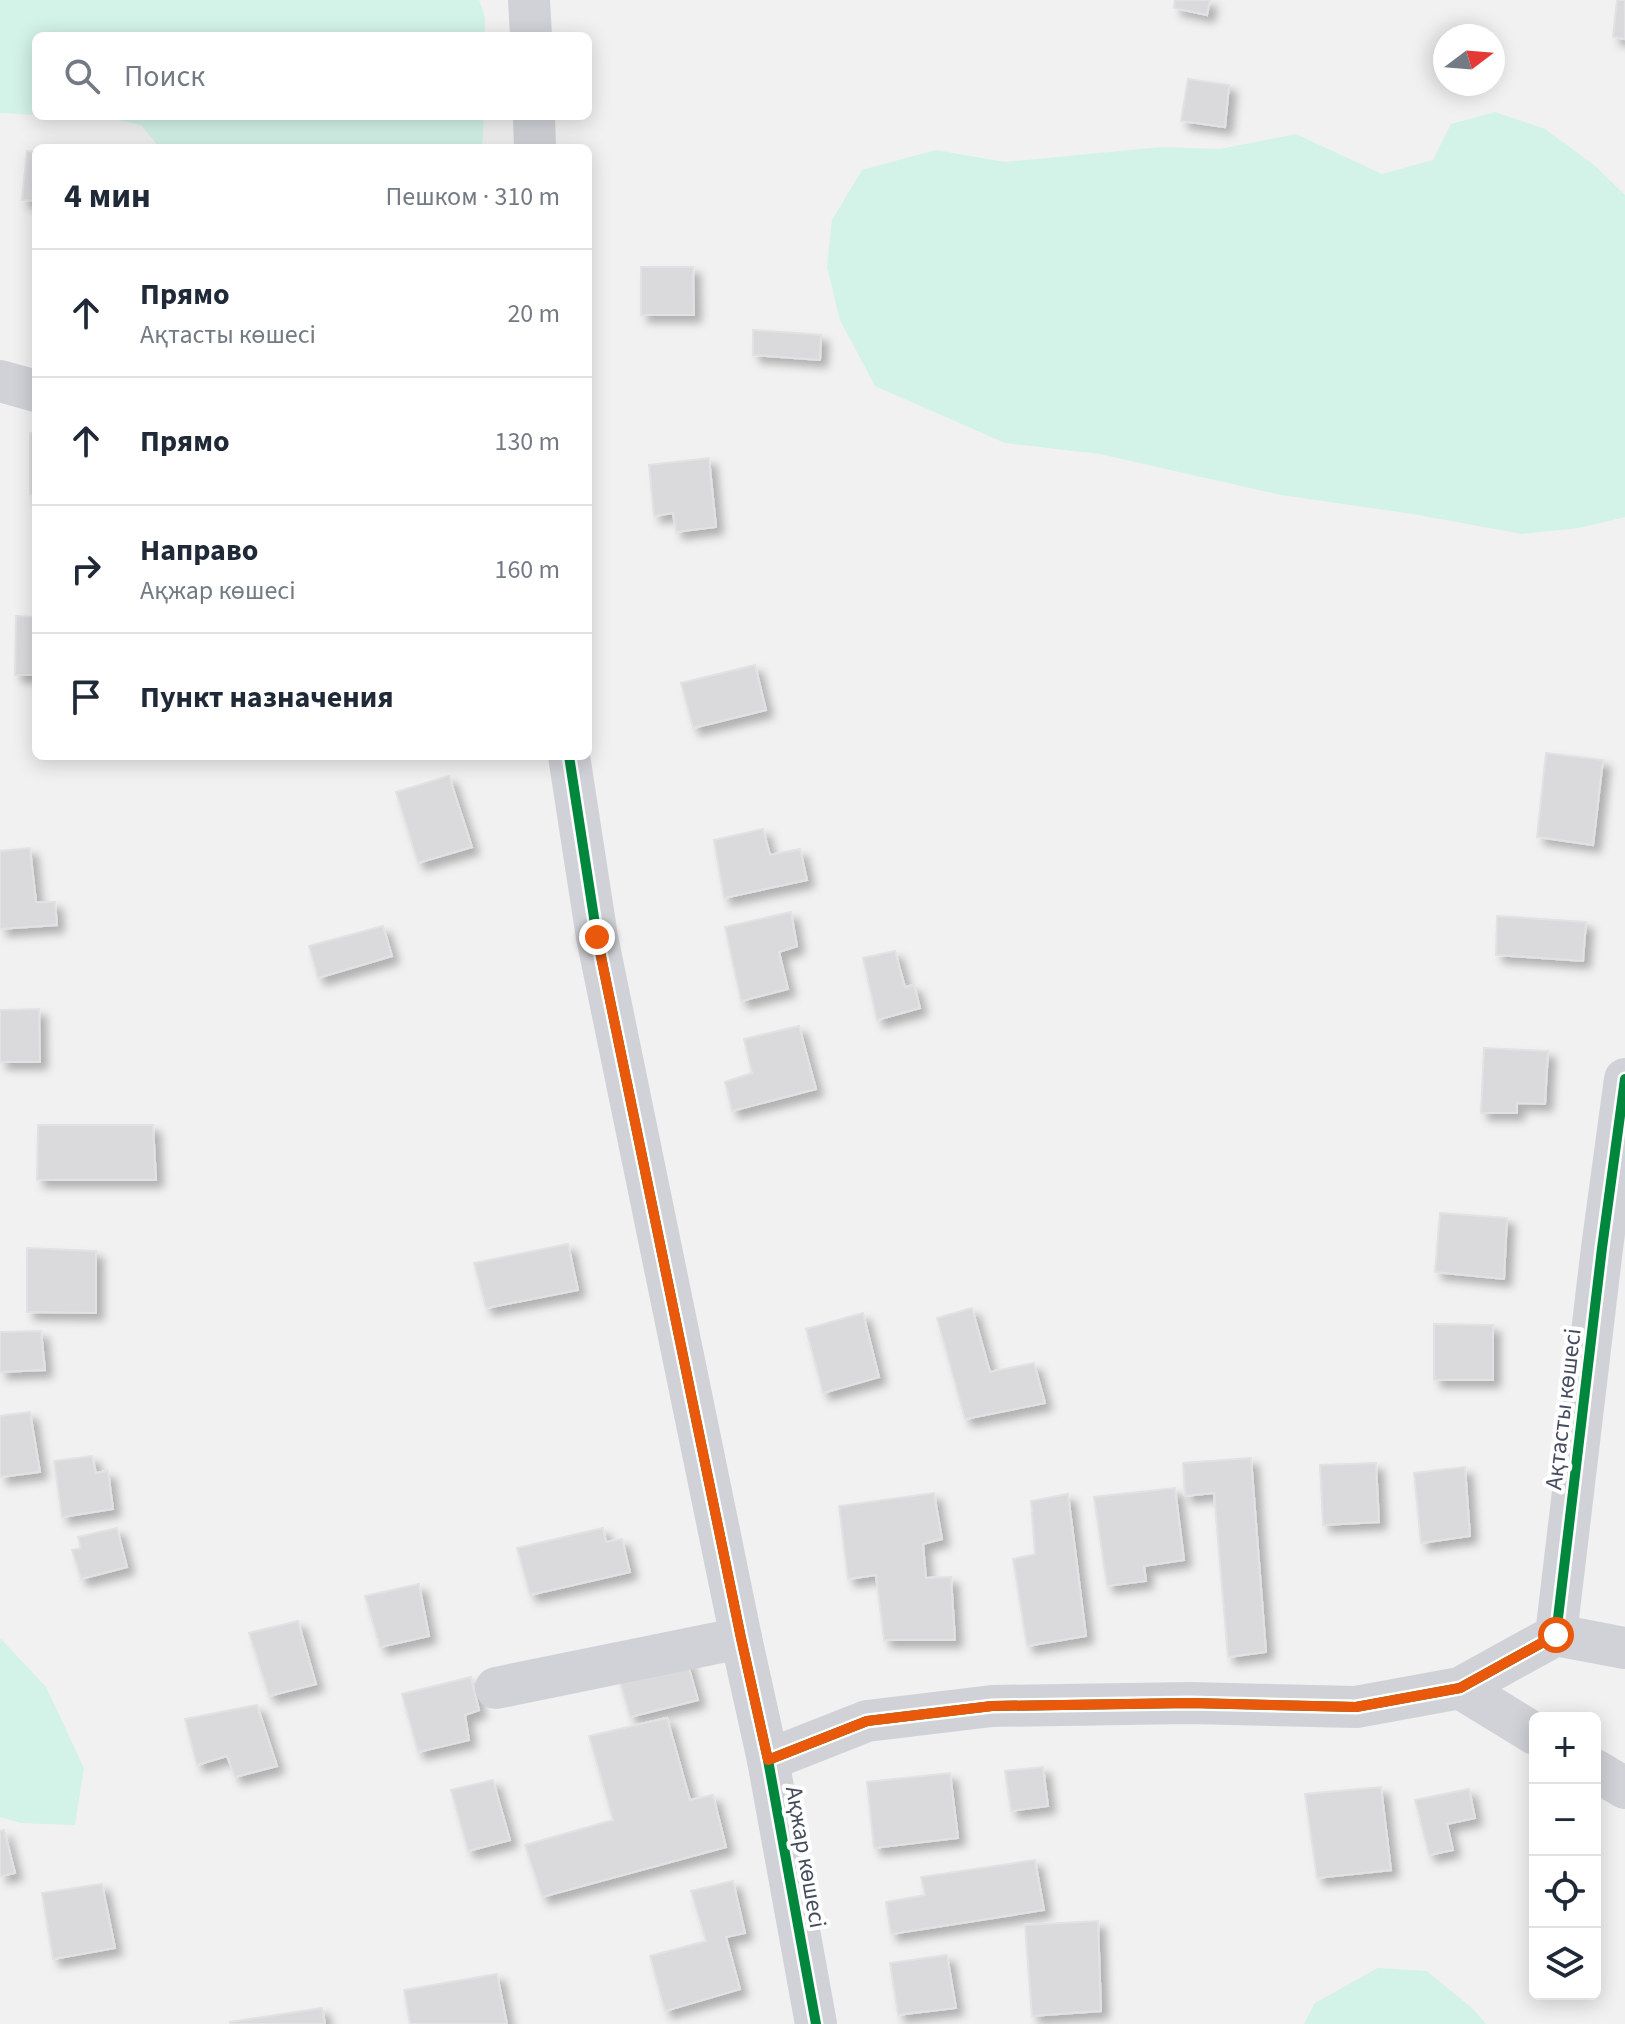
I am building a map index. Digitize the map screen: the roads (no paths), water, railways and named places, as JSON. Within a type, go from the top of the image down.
[{"type":"street","points":[[529,0],[531,32]]},
{"type":"street","points":[[534,120],[535,144]]},
{"type":"street","points":[[0,381],[32,390]]},
{"type":"street","name":"Ақжар көшесі","points":[[570,760],[597,937],[768,1760],[814,2023]]},
{"type":"street","name":"Ақтасты көшесі","points":[[1556,1635],[1625,1079]]},
{"type":"street","points":[[768,1760],[867,1721],[992,1706],[1190,1703],[1356,1707],[1460,1688],[1556,1635],[1625,1648]]},
{"type":"street","points":[[496,1688],[741,1638]]},
{"type":"street","points":[[1460,1688],[1529,1730]]},
{"type":"street","points":[[1601,1774],[1625,1788]]}]
